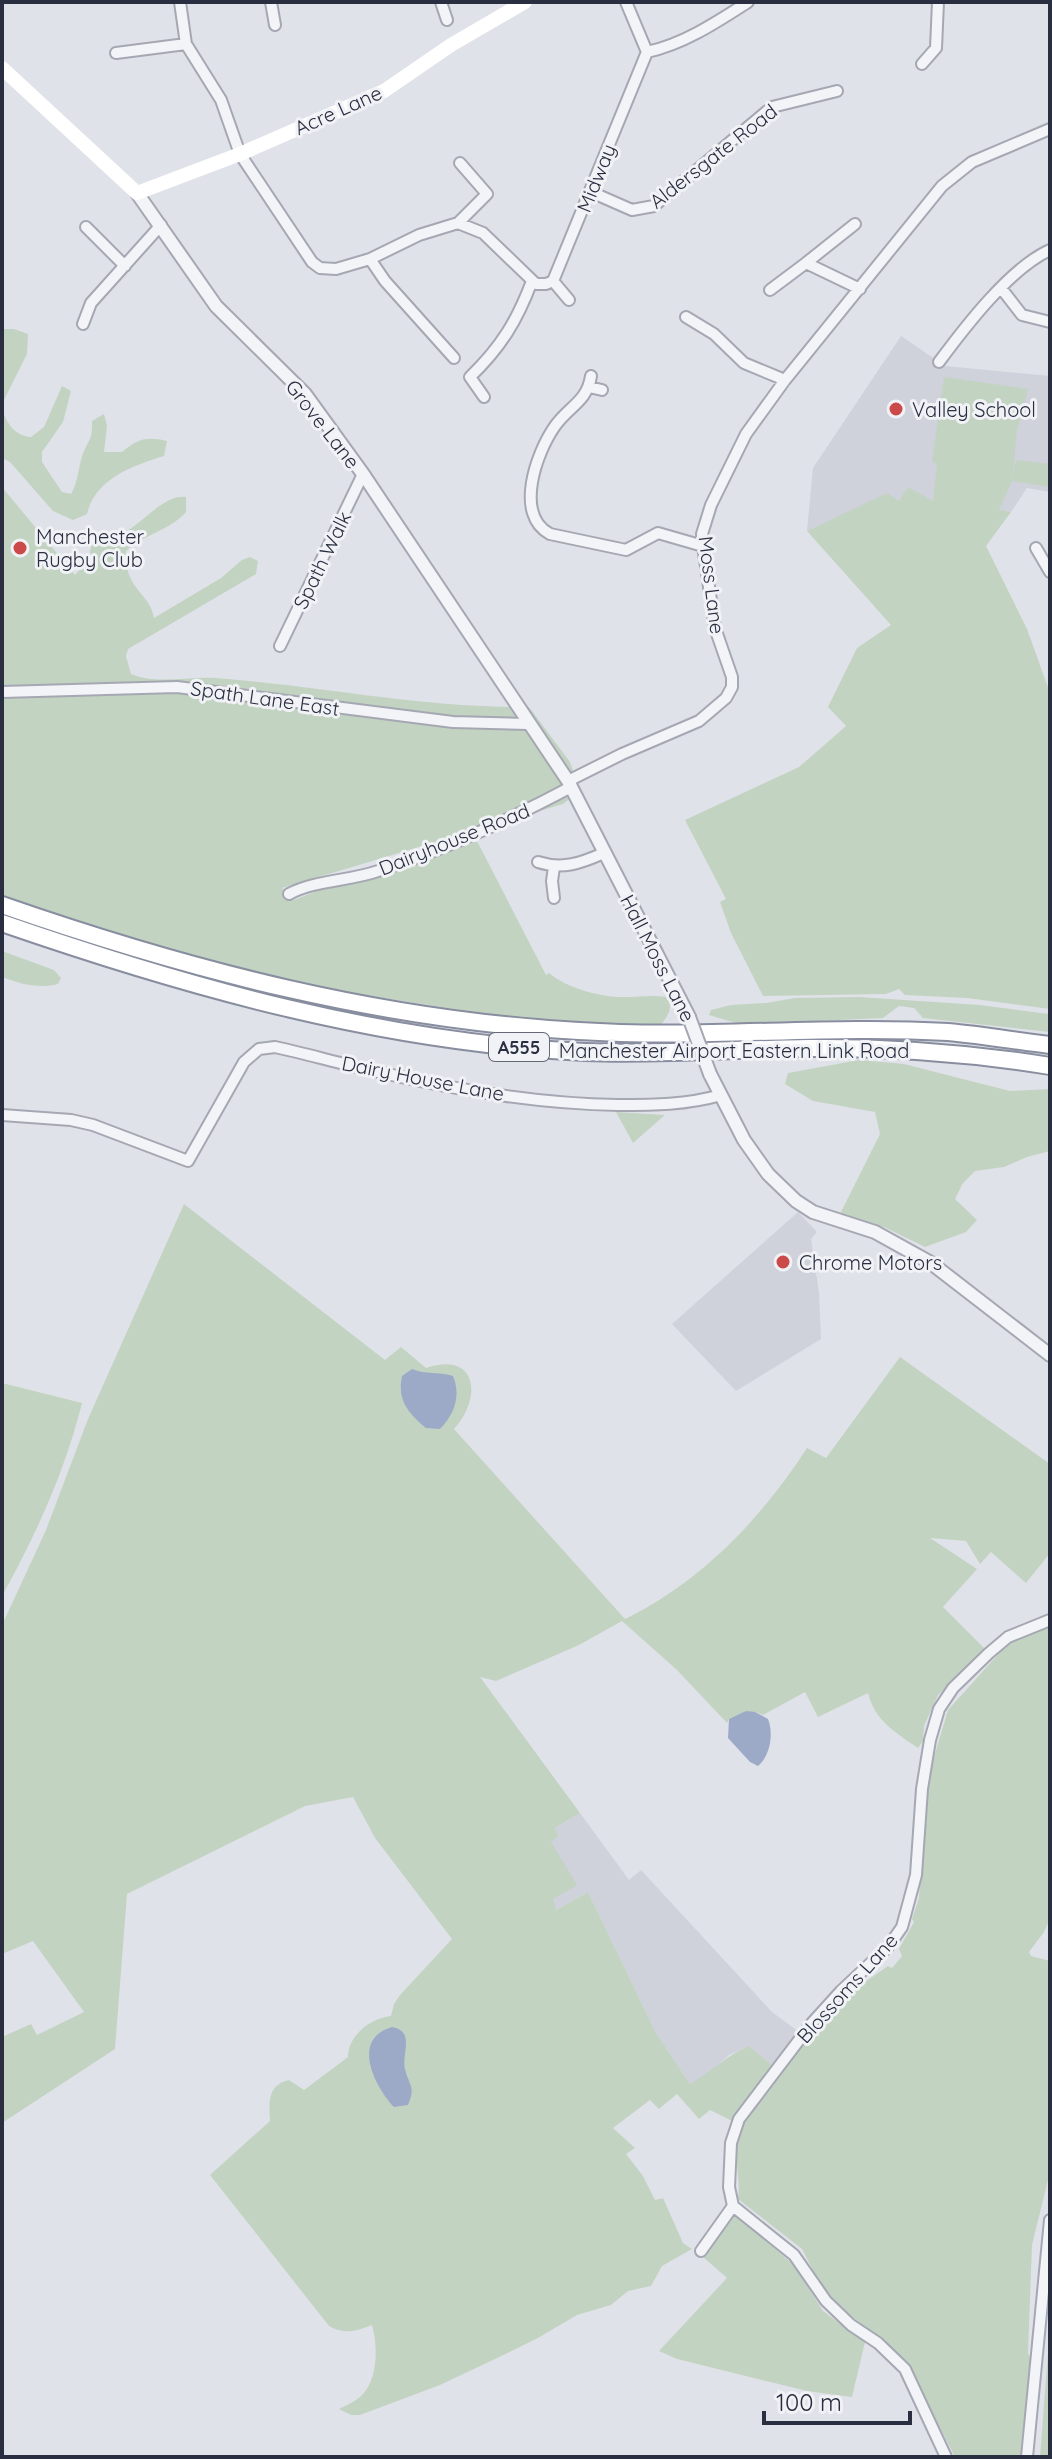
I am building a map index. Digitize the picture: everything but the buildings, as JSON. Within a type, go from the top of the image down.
[{"type":"highway","name":"Manchester Airport Eastern Link Road","points":[[2,905],[149,953],[264,984],[350,1004],[446,1018],[542,1029],[630,1034],[949,1033],[1050,1045]]},
{"type":"highway","name":"Manchester Airport Eastern Link Road","points":[[2,923],[156,973],[271,1005],[345,1022],[444,1039],[586,1052],[883,1049],[970,1055],[1050,1066]]},
{"type":"main road","name":"Acre Lane","points":[[137,193],[240,154],[384,91],[451,45],[525,2]]},
{"type":"main road","name":"Grove Lane","points":[[2,68],[137,193]]},
{"type":"street","points":[[180,2],[186,44],[221,100],[240,154],[312,262],[320,268],[336,269],[370,259],[419,235],[458,223],[487,194],[460,163]]},
{"type":"street","points":[[271,2],[275,25]]},
{"type":"street","points":[[441,2],[447,20]]},
{"type":"street","points":[[626,2],[647,52],[662,49],[702,30],[748,2]]},
{"type":"street","points":[[922,64],[936,48],[938,2]]},
{"type":"street","points":[[116,53],[186,44]]},
{"type":"street","name":"Midway","points":[[553,281],[647,52]]},
{"type":"street","name":"Aldersgate Road","points":[[591,192],[632,210],[654,206],[772,107],[837,91]]},
{"type":"street","name":"Moss Lane","points":[[569,784],[622,754],[699,721],[726,698],[732,687],[732,677],[715,628],[702,534],[711,505],[746,434],[921,209],[956,173],[990,153],[1050,129]]},
{"type":"street","name":"Grove Lane","points":[[137,193],[216,306],[305,394],[363,474],[569,784]]},
{"type":"street","points":[[458,223],[483,233],[532,281],[541,285],[553,281],[569,300]]},
{"type":"street","points":[[770,290],[855,224]]},
{"type":"street","points":[[83,324],[91,303],[161,225]]},
{"type":"street","points":[[86,227],[125,266]]},
{"type":"street","points":[[939,362],[971,319],[1001,288],[1050,250]]},
{"type":"street","points":[[370,259],[385,281],[454,358]]},
{"type":"street","points":[[806,263],[860,289]]},
{"type":"street","points":[[484,397],[470,377],[496,352],[519,314],[532,281]]},
{"type":"street","points":[[1001,288],[1022,315],[1050,322]]},
{"type":"street","points":[[686,317],[714,334],[744,363],[785,380]]},
{"type":"street","points":[[602,390],[590,382],[587,395],[557,423],[543,447],[531,495],[533,520],[540,529],[550,534],[626,550],[658,533],[703,546]]},
{"type":"street","name":"Spath Walk","points":[[280,646],[363,474]]},
{"type":"street","points":[[1036,548],[1050,572]]},
{"type":"street","name":"Spath Lane East","points":[[2,692],[177,687],[453,722],[528,724]]},
{"type":"street","name":"Hall Moss Lane","points":[[569,784],[689,1017],[710,1074],[744,1140],[780,1187],[813,1212],[875,1232],[931,1263],[1050,1355]]},
{"type":"street","name":"Dairyhouse Road","points":[[289,894],[301,888],[360,877],[419,858],[474,835],[569,784]]},
{"type":"street","points":[[538,862],[554,867],[579,864],[604,853]]},
{"type":"street","points":[[554,867],[554,898]]},
{"type":"street","name":"Dairy House Lane","points":[[2,1115],[93,1125],[188,1161],[244,1062],[259,1049],[275,1047],[371,1071],[490,1093],[581,1104],[668,1105],[698,1102],[721,1095]]},
{"type":"street","name":"Blossoms Lane","points":[[733,2206],[729,2187],[731,2143],[739,2119],[812,2023],[888,1947],[902,1927],[916,1875],[922,1789],[939,1709],[953,1688],[1008,1637],[1050,1620]]},
{"type":"street","points":[[701,2251],[733,2206],[794,2255],[826,2301],[905,2369],[946,2457]]},
{"type":"street","points":[[1027,2457],[1050,2220]]},
{"type":"shaded area","points":[[901,336],[945,366],[1050,376],[1050,492],[1027,488],[1011,512],[899,501],[887,494],[807,531],[813,468]]},
{"type":"shaded area","points":[[798,1212],[817,1232],[811,1239],[819,1293],[821,1339],[736,1391],[672,1324]]},
{"type":"shaded area","points":[[580,1813],[629,1880],[641,1870],[772,2012],[799,2032],[772,2065],[749,2046],[729,2055],[707,2075],[690,2084],[655,2031],[588,1892],[556,1910],[527,1856],[559,1836],[555,1828]]},
{"type":"green space","points":[[2,329],[28,334],[27,354],[2,404]]},
{"type":"green space","points":[[944,377],[1028,389],[1017,431],[1012,479],[1016,460],[1050,464],[1050,487],[1012,481],[999,510],[1011,512],[986,546],[1027,629],[1050,693],[1050,1009],[967,998],[905,995],[899,989],[886,994],[763,996],[731,933],[720,902],[726,899],[685,820],[799,767],[846,726],[828,707],[857,648],[891,625],[807,531],[887,493],[899,501],[908,487],[933,501],[937,465],[932,461]]},
{"type":"green space","points":[[62,386],[71,391],[63,422],[42,452],[42,462],[62,492],[71,494],[91,437],[92,421],[104,414],[107,426],[104,452],[122,452],[143,440],[167,441],[164,456],[140,464],[106,483],[91,502],[87,514],[73,520],[53,511],[10,462],[2,458],[2,408],[12,428],[31,437],[44,427]]},
{"type":"green space","points":[[2,487],[75,575],[83,566],[93,563],[90,552],[92,541],[130,529],[171,499],[186,497],[186,512],[126,551],[129,574],[152,609],[154,618],[221,578],[242,560],[250,557],[258,561],[256,574],[128,649],[126,656],[131,674],[152,679],[205,678],[255,682],[450,704],[529,707],[570,762],[580,791],[563,804],[282,888],[294,900],[317,891],[400,871],[477,841],[546,975],[549,973],[566,984],[597,994],[666,997],[670,1009],[659,1027],[505,1017],[262,979],[88,928],[2,898]]},
{"type":"green space","points":[[2,951],[54,970],[61,978],[58,984],[30,985],[2,977]]},
{"type":"green space","points":[[859,997],[980,1005],[1050,1014],[1050,1032],[923,1018],[914,1008],[899,1006],[883,1018],[750,1024],[709,1015],[711,1010],[731,1005],[795,998]]},
{"type":"green space","points":[[859,1060],[904,1064],[1010,1091],[1050,1089],[1050,1151],[1004,1167],[975,1171],[963,1183],[955,1199],[977,1220],[966,1232],[925,1247],[884,1227],[840,1214],[880,1134],[875,1112],[813,1101],[785,1084],[788,1073]]},
{"type":"green space","points":[[616,1112],[665,1115],[633,1143]]},
{"type":"green space","points":[[184,1204],[385,1360],[401,1347],[426,1368],[443,1364],[465,1371],[470,1380],[469,1404],[454,1429],[625,1619],[679,1587],[727,1546],[770,1499],[807,1448],[826,1458],[900,1357],[1050,1464],[1050,1553],[1026,1583],[991,1552],[980,1564],[966,1541],[930,1538],[977,1569],[943,1607],[984,1648],[938,1695],[918,1748],[881,1718],[868,1693],[818,1717],[805,1692],[763,1715],[755,1712],[729,1719],[727,1723],[677,1670],[622,1621],[579,1645],[496,1681],[480,1677],[580,1813],[555,1828],[559,1836],[551,1842],[577,1885],[553,1899],[556,1910],[588,1892],[655,2031],[690,2084],[749,2046],[772,2065],[732,2121],[710,2110],[699,2119],[677,2094],[659,2109],[650,2100],[613,2128],[635,2148],[626,2154],[643,2176],[655,2200],[663,2198],[683,2243],[692,2249],[662,2266],[651,2286],[628,2291],[611,2305],[577,2315],[538,2338],[440,2385],[360,2415],[351,2415],[339,2409],[360,2397],[371,2380],[376,2352],[372,2325],[350,2331],[329,2326],[210,2175],[270,2121],[271,2096],[277,2086],[289,2080],[304,2090],[348,2057],[356,2035],[376,2020],[391,2016],[400,1995],[452,1939],[375,1838],[353,1797],[305,1806],[127,1894],[115,2049],[2,2123],[2,2037],[31,2024],[37,2035],[84,2012],[33,1941],[2,1954],[2,1625],[46,1530],[88,1419]]},
{"type":"green space","points":[[2,1383],[82,1403],[48,1502],[2,1596]]},
{"type":"green space","points":[[1050,1626],[1050,1919],[1029,1952],[1031,1956],[1050,1961],[1050,2172],[1032,2245],[1028,2353],[1032,2362],[1022,2457],[955,2457],[908,2365],[830,2297],[802,2249],[738,2199],[737,2144],[743,2123],[765,2089],[833,2008],[842,1998],[888,1966],[892,1968],[902,1956],[899,1949],[914,1922],[912,1919],[919,1898],[926,1784],[948,1710],[1002,1650],[1022,1635]]},
{"type":"green space","points":[[729,2215],[736,2215],[795,2266],[823,2311],[865,2342],[852,2397],[807,2391],[677,2359],[659,2351],[727,2278],[703,2257]]},
{"type":"green space","points":[[1050,2326],[1050,2457],[1040,2457]]},
{"type":"water","points":[[412,1369],[453,1376],[455,1404],[440,1429],[426,1428],[405,1405],[401,1392],[402,1376]]},
{"type":"water","points":[[746,1711],[768,1719],[770,1725],[768,1751],[758,1766],[750,1762],[728,1738],[729,1719]]},
{"type":"water","points":[[392,2027],[399,2029],[406,2038],[404,2063],[412,2090],[408,2105],[394,2107],[374,2076],[369,2052],[379,2033]]},
{"type":"place","name":"Valley School","points":[[896,409]]},
{"type":"place","name":"Manchester Rugby Club","points":[[20,548]]},
{"type":"place","name":"Chrome Motors","points":[[783,1262]]}]
